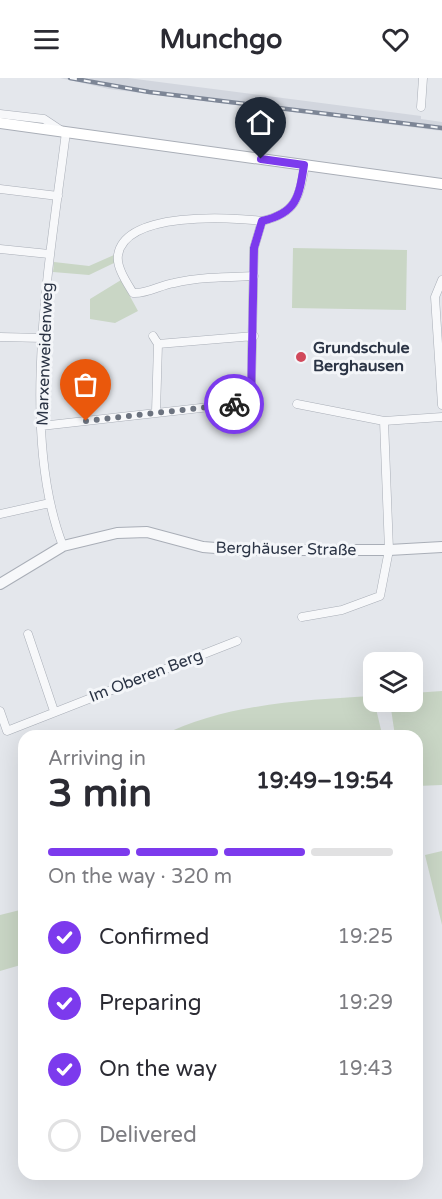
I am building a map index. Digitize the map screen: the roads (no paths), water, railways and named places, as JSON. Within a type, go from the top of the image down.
[{"type":"main road","points":[[0,123],[442,184]]},
{"type":"street","points":[[421,107],[423,78]]},
{"type":"street","points":[[0,114],[44,119],[64,132]]},
{"type":"street","name":"Marxenweidenweg","points":[[63,546],[50,503],[41,426],[43,338],[49,254],[58,196],[64,132]]},
{"type":"street","points":[[254,276],[193,280],[172,283],[141,294],[133,293],[118,263],[118,255],[122,243],[128,236],[158,225],[217,217],[262,221],[289,210],[299,196],[304,165]]},
{"type":"street","points":[[0,189],[58,196]]},
{"type":"street","points":[[41,426],[245,403],[251,400],[254,248],[262,221]]},
{"type":"street","points":[[0,249],[49,254]]},
{"type":"street","points":[[442,280],[435,297],[442,405]]},
{"type":"street","points":[[153,336],[158,344],[156,412]]},
{"type":"street","points":[[158,344],[254,336]]},
{"type":"street","points":[[0,337],[43,338]]},
{"type":"street","points":[[297,404],[384,422],[442,417]]},
{"type":"street","points":[[302,617],[342,610],[380,596],[388,550],[384,422]]},
{"type":"street","points":[[0,514],[50,503]]},
{"type":"street","name":"Berghäuser Straße","points":[[0,584],[63,546],[117,533],[147,532],[213,548],[388,550],[442,547]]},
{"type":"street","points":[[28,634],[54,711]]},
{"type":"street","name":"Im Oberen Berg","points":[[0,711],[3,733],[54,711],[237,641]]},
{"type":"railway","points":[[70,78],[149,92],[442,128]]},
{"type":"place","name":"Grundschule Berghausen","points":[[301,357]]}]
